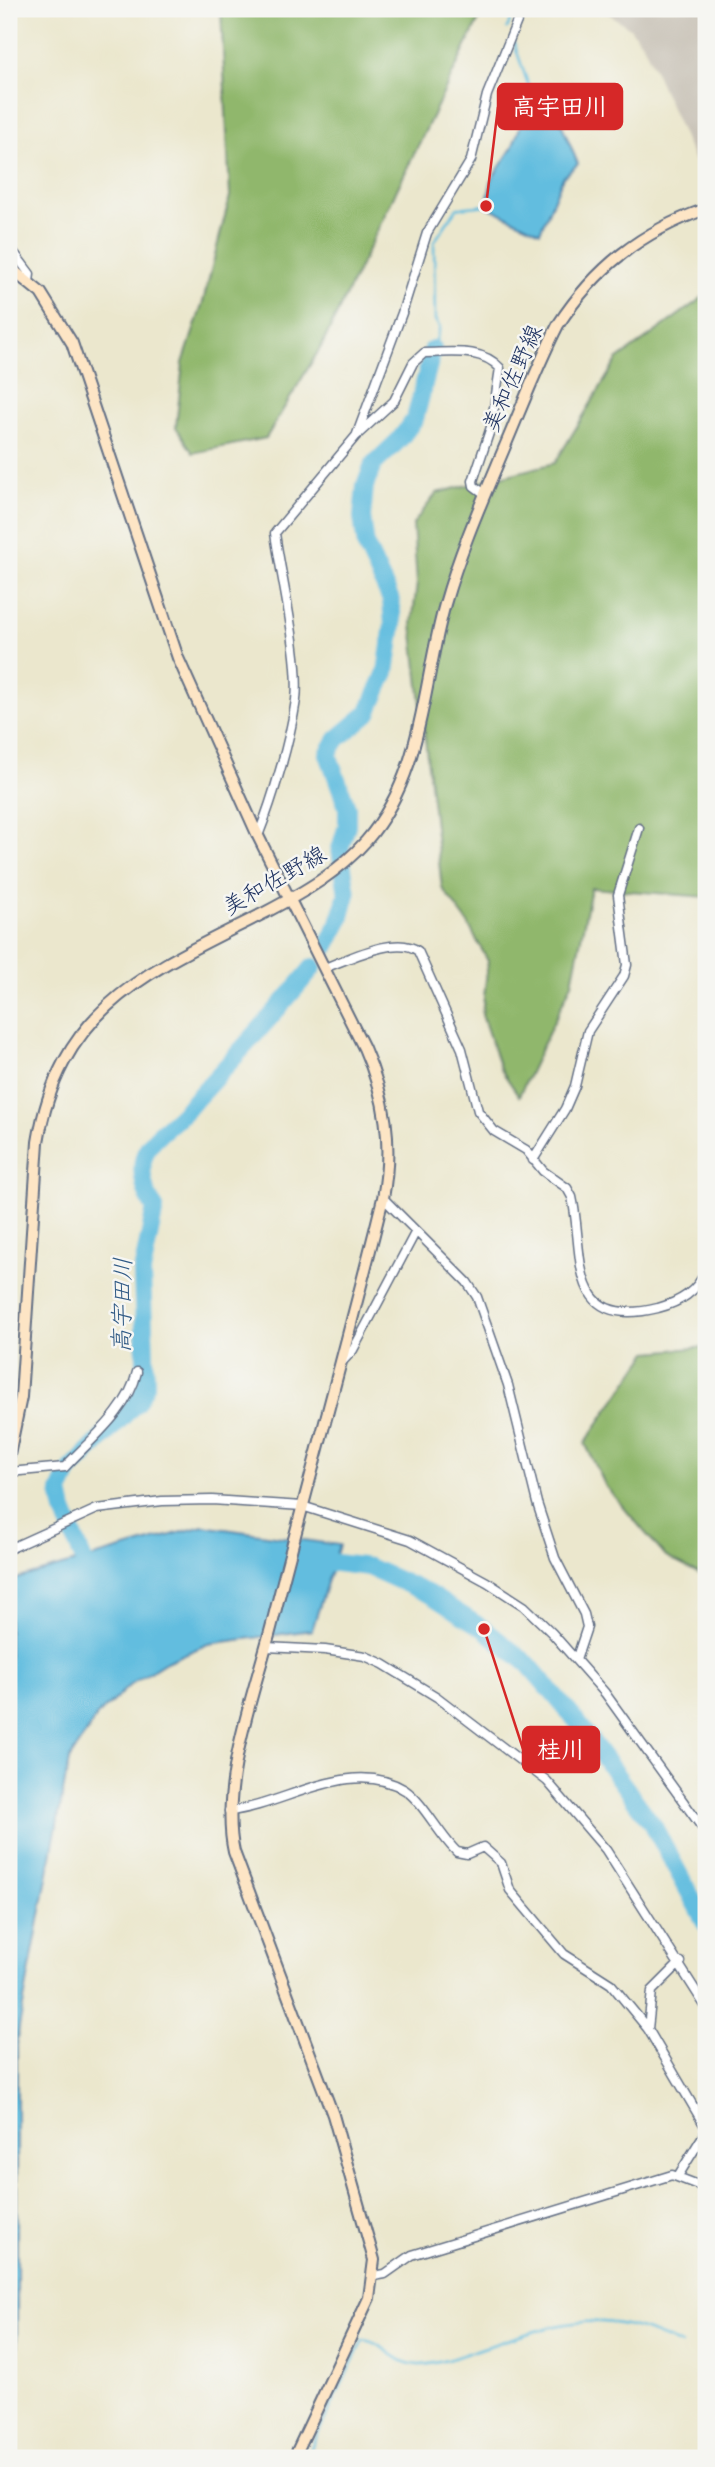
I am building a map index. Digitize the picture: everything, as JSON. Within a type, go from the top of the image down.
[{"type":"street","points":[[356,436],[402,313],[428,233],[471,160],[487,95],[522,9]]},
{"type":"street","name":"美和佐野線","points":[[9,1455],[21,1397],[38,1142],[46,1103],[62,1063],[98,1014],[132,984],[290,899],[336,870],[378,827],[409,769],[445,605],[485,494],[545,350],[574,301],[612,260],[658,228],[706,209]]},
{"type":"street","points":[[9,246],[30,274],[29,282]]},
{"type":"street","points":[[9,267],[29,282],[52,307],[72,343],[168,633],[258,836],[364,1048],[382,1095],[389,1147],[383,1198],[267,1644],[233,1781],[229,1811],[234,1852],[333,2115],[368,2231],[374,2276],[360,2320],[294,2458]]},
{"type":"street","points":[[258,836],[268,810],[296,700],[291,636],[275,533],[356,436],[394,401],[413,363],[424,352],[481,355],[494,362],[501,371],[491,427],[472,483],[485,494]]},
{"type":"street","points":[[533,1160],[565,1109],[575,1086],[589,1031],[624,976],[627,965],[618,895],[639,828]]},
{"type":"street","points":[[324,968],[390,946],[416,949],[462,1049],[478,1111],[484,1122],[526,1150],[533,1160],[567,1188],[572,1197],[580,1268],[590,1292],[608,1308],[632,1311],[678,1301],[696,1288],[706,1270]]},
{"type":"street","points":[[383,1198],[415,1233],[467,1282],[477,1297],[508,1385],[537,1503],[555,1558],[584,1614],[586,1627],[576,1660]]},
{"type":"street","points":[[340,1363],[353,1350],[415,1233]]},
{"type":"street","points":[[9,1472],[65,1467],[119,1410],[134,1385],[137,1372]]},
{"type":"street","points":[[9,1549],[67,1520],[107,1507],[162,1501],[212,1500],[301,1509],[376,1528],[452,1561],[524,1606],[613,1703],[706,1833]]},
{"type":"street","points":[[267,1644],[365,1656],[383,1664],[437,1697],[518,1757],[547,1781],[607,1850],[681,1962],[706,2007]]},
{"type":"street","points":[[229,1811],[257,1807],[359,1778],[379,1780],[407,1791],[457,1852],[467,1854],[481,1846],[501,1863],[510,1890],[564,1954],[611,1984],[648,2029],[706,2130],[678,2176]]},
{"type":"street","points":[[648,2029],[652,1991],[681,1962]]},
{"type":"street","points":[[374,2276],[385,2274],[412,2255],[666,2177],[678,2176],[706,2188]]},
{"type":"shaded area","points":[[601,9],[706,9],[706,170],[698,170],[644,46],[630,28]]},
{"type":"green space","points":[[221,9],[484,9],[322,345],[266,438],[193,453],[176,427],[183,363],[203,302],[230,196]]},
{"type":"green space","points":[[706,295],[706,897],[591,888],[572,983],[519,1096],[500,1068],[482,1015],[488,961],[466,920],[442,888],[412,624],[417,583],[413,524],[437,493],[555,463],[617,360]]},
{"type":"green space","points":[[706,1347],[706,1577],[666,1557],[606,1487],[585,1443],[648,1352]]},
{"type":"water","points":[[532,96],[555,108],[578,164],[563,177],[540,232],[486,206],[492,179],[512,148]]},
{"type":"water","points":[[203,1526],[339,1545],[312,1630],[208,1644],[166,1662],[131,1684],[97,1716],[69,1760],[17,2038],[17,2458],[9,2458],[9,1581]]},
{"type":"waterway","name":"高宇田川","points":[[507,28],[516,9]]},
{"type":"waterway","name":"高宇田川","points":[[514,43],[532,96]]},
{"type":"waterway","name":"高宇田川","points":[[433,349],[440,328],[435,320],[434,242],[457,208],[488,205]]},
{"type":"waterway","name":"高宇田川","points":[[326,947],[339,923],[347,894],[340,849],[347,825],[347,807],[328,754],[337,739],[368,713],[386,672],[393,625],[391,600],[366,546],[362,517],[365,486],[373,465],[399,440],[415,419],[433,349]]},
{"type":"waterway","name":"高宇田川","points":[[92,1581],[64,1511],[60,1492],[69,1472],[137,1402],[146,1385],[142,1272],[155,1208],[144,1184],[144,1157],[156,1138],[233,1059],[313,967]]},
{"type":"waterway","points":[[311,1560],[369,1567],[429,1594],[484,1629],[528,1664],[579,1724],[653,1825],[706,1924]]},
{"type":"waterway","points":[[306,2458],[363,2340],[378,2345],[413,2365],[447,2360],[541,2330],[585,2322],[630,2326],[681,2345]]},
{"type":"place","name":"高宇田川","points":[[486,206]]},
{"type":"place","name":"桂川","points":[[484,1629]]}]
